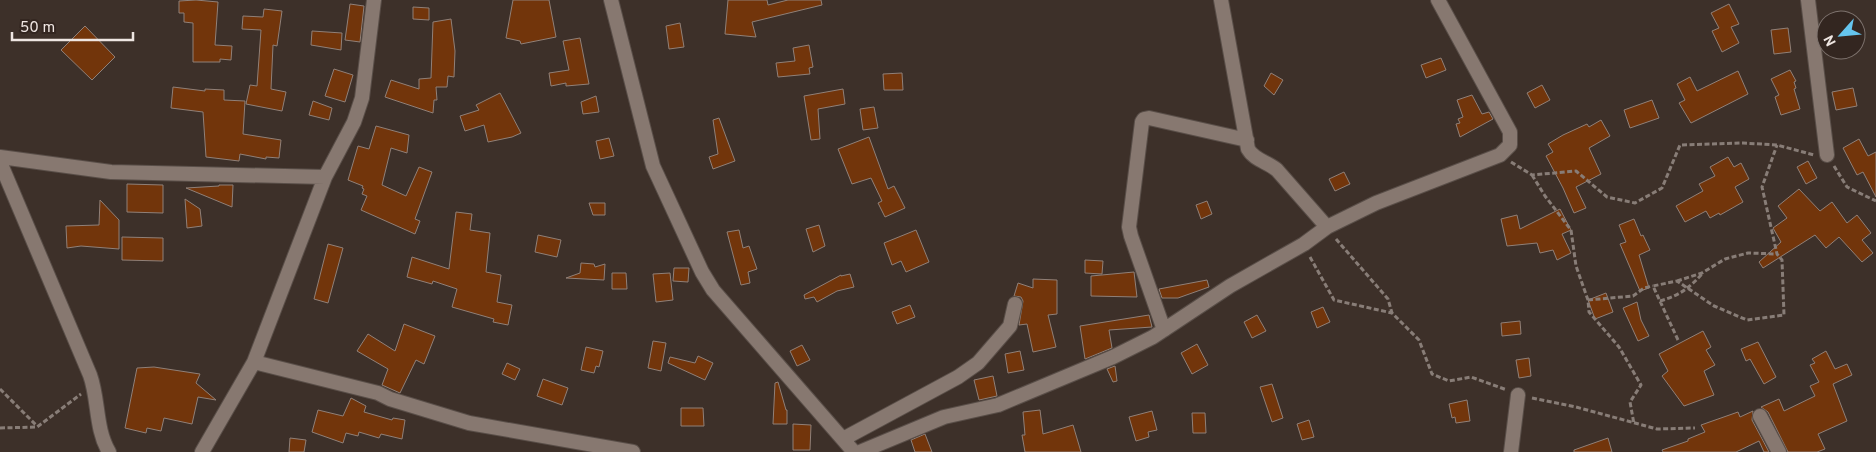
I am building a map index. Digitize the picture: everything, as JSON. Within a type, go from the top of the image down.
[{"type":"street","points":[[202,452],[254,362],[325,177],[354,122],[362,98],[374,0]]},
{"type":"street","points":[[611,0],[653,166],[702,272],[713,290],[854,452]]},
{"type":"street","points":[[1222,0],[1250,153],[1272,165],[1327,227]]},
{"type":"street","points":[[860,452],[944,417],[998,405],[1113,357],[1164,330],[1230,286],[1304,244],[1327,227],[1376,203],[1500,155],[1510,145],[1510,132],[1438,0]]},
{"type":"street","points":[[1808,0],[1827,155]]},
{"type":"street","points":[[1164,330],[1129,227],[1142,122],[1144,119],[1150,118],[1247,140]]},
{"type":"street","points":[[0,157],[111,172],[325,177]]},
{"type":"street","points":[[0,162],[94,385],[101,436],[109,452]]},
{"type":"street","points":[[843,439],[958,377],[978,363],[1010,326],[1015,304]]},
{"type":"street","points":[[254,362],[378,393],[390,399],[465,422],[633,452]]},
{"type":"street","points":[[1511,452],[1518,395]]},
{"type":"street","points":[[1760,416],[1779,452]]},
{"type":"path","points":[[1532,175],[1576,171],[1607,197],[1635,203],[1662,188],[1680,145],[1743,143],[1777,145],[1822,157],[1827,155],[1847,188],[1876,200]]},
{"type":"path","points":[[1677,281],[1714,306],[1746,320],[1784,314],[1782,260],[1777,254],[1762,188],[1777,145]]},
{"type":"path","points":[[1500,155],[1532,175],[1545,196],[1571,230],[1576,266],[1588,300],[1589,312],[1619,347],[1642,385],[1630,402],[1634,424]]},
{"type":"path","points":[[1327,227],[1388,299],[1392,313],[1419,340],[1432,374],[1449,381],[1472,377],[1518,395],[1576,407],[1657,429],[1695,428]]},
{"type":"path","points":[[1304,244],[1334,300],[1392,313]]},
{"type":"path","points":[[1588,300],[1633,296],[1644,288],[1702,273],[1725,258],[1748,253],[1777,254]]},
{"type":"path","points":[[1660,302],[1677,296],[1689,288],[1702,273]]},
{"type":"path","points":[[1653,286],[1678,340]]},
{"type":"path","points":[[0,428],[37,427],[94,385]]},
{"type":"path","points":[[0,389],[37,427]]},
{"type":"building","points":[[513,0],[549,0],[556,37],[521,44],[520,41],[506,38]]},
{"type":"building","points":[[728,0],[767,0],[768,5],[788,0],[821,0],[822,5],[752,22],[756,37],[725,34]]},
{"type":"building","points":[[179,1],[218,2],[215,45],[232,46],[231,60],[220,59],[220,62],[193,62],[193,23],[184,22],[184,13],[179,13]]},
{"type":"building","points":[[350,4],[364,6],[360,42],[345,40]]},
{"type":"building","points":[[1729,4],[1739,24],[1731,27],[1739,43],[1722,52],[1712,31],[1719,28],[1711,13]]},
{"type":"building","points":[[413,7],[429,8],[429,20],[413,19]]},
{"type":"building","points":[[264,9],[282,11],[277,46],[273,45],[271,89],[286,92],[282,111],[246,104],[250,85],[257,86],[261,30],[242,29],[243,16],[263,17]]},
{"type":"building","points":[[451,19],[455,51],[454,77],[448,76],[447,87],[436,87],[437,100],[434,100],[433,113],[385,97],[391,80],[419,89],[419,79],[431,78],[433,22]]},
{"type":"building","points":[[680,23],[684,47],[669,49],[666,26]]},
{"type":"building","points":[[85,26],[115,57],[92,80],[61,50]]},
{"type":"building","points":[[1788,28],[1791,52],[1774,54],[1771,30]]},
{"type":"building","points":[[312,31],[342,33],[341,50],[311,45]]},
{"type":"building","points":[[580,38],[589,84],[566,86],[566,83],[551,86],[549,73],[569,70],[563,41]]},
{"type":"building","points":[[809,45],[813,67],[809,68],[810,74],[778,77],[776,63],[795,61],[793,48]]},
{"type":"building","points":[[1441,58],[1446,70],[1426,78],[1421,65]]},
{"type":"building","points":[[334,69],[353,75],[345,102],[325,96]]},
{"type":"building","points":[[1790,70],[1796,81],[1794,82],[1796,88],[1794,89],[1800,109],[1781,115],[1775,97],[1779,95],[1771,79]]},
{"type":"building","points":[[1738,71],[1748,94],[1691,123],[1679,103],[1685,100],[1677,84],[1690,77],[1697,91]]},
{"type":"building","points":[[902,73],[903,90],[884,90],[883,74]]},
{"type":"building","points":[[1271,73],[1283,80],[1274,95],[1264,86]]},
{"type":"building","points":[[1542,85],[1550,100],[1535,108],[1527,93]]},
{"type":"building","points":[[173,87],[205,91],[205,89],[224,90],[224,100],[245,101],[243,134],[281,140],[279,158],[266,157],[266,159],[240,154],[239,161],[206,157],[203,112],[171,108]]},
{"type":"building","points":[[1853,88],[1857,106],[1836,110],[1832,92]]},
{"type":"building","points":[[843,89],[845,104],[818,109],[820,139],[811,140],[804,96]]},
{"type":"building","points":[[500,93],[521,133],[488,142],[484,125],[465,131],[460,116],[479,110],[476,105]]},
{"type":"building","points":[[1472,95],[1482,114],[1489,112],[1493,119],[1460,137],[1456,124],[1460,123],[1458,119],[1463,117],[1457,100]]},
{"type":"building","points":[[596,96],[599,112],[583,114],[581,102]]},
{"type":"building","points":[[1652,100],[1659,118],[1630,128],[1624,110]]},
{"type":"building","points":[[313,101],[332,108],[329,120],[309,115]]},
{"type":"building","points":[[874,107],[878,128],[863,130],[860,109]]},
{"type":"building","points":[[719,118],[735,161],[713,169],[709,157],[718,154],[713,120]]},
{"type":"building","points":[[1601,120],[1610,136],[1589,148],[1601,174],[1576,187],[1586,208],[1574,213],[1546,156],[1553,152],[1548,144],[1587,124],[1589,127]]},
{"type":"building","points":[[376,126],[409,135],[407,153],[391,148],[382,185],[406,196],[419,167],[432,172],[415,219],[420,221],[415,234],[361,210],[367,196],[362,194],[363,186],[348,180],[358,146],[369,149]]},
{"type":"building","points":[[869,137],[888,189],[894,186],[905,208],[885,217],[878,203],[882,201],[871,178],[852,184],[838,149]]},
{"type":"building","points":[[609,138],[614,156],[600,159],[596,141]]},
{"type":"building","points":[[1859,139],[1868,156],[1876,152],[1876,197],[1863,172],[1857,175],[1843,148]]},
{"type":"building","points":[[1728,157],[1734,167],[1741,163],[1749,179],[1735,187],[1743,202],[1720,215],[1719,213],[1710,218],[1706,211],[1685,222],[1676,206],[1703,191],[1699,184],[1715,176],[1710,167]]},
{"type":"building","points":[[1808,161],[1817,178],[1806,184],[1797,167]]},
{"type":"building","points":[[1344,172],[1350,184],[1335,191],[1329,179]]},
{"type":"building","points":[[127,184],[163,185],[163,213],[127,212]]},
{"type":"building","points":[[233,185],[232,207],[186,188],[219,186]]},
{"type":"building","points":[[1799,189],[1820,211],[1832,202],[1847,223],[1857,215],[1871,233],[1862,240],[1873,253],[1862,262],[1839,237],[1826,248],[1815,235],[1763,268],[1759,262],[1781,242],[1773,228],[1787,218],[1778,206]]},
{"type":"building","points":[[185,199],[200,209],[202,226],[187,228]]},
{"type":"building","points":[[100,200],[119,220],[119,249],[81,246],[67,248],[66,226],[99,225]]},
{"type":"building","points":[[1207,201],[1212,214],[1201,219],[1196,205]]},
{"type":"building","points":[[589,203],[605,203],[605,215],[593,215]]},
{"type":"building","points":[[1560,209],[1571,230],[1562,234],[1571,253],[1557,260],[1553,250],[1540,253],[1537,243],[1507,246],[1501,219],[1517,215],[1520,229]]},
{"type":"building","points":[[456,212],[472,214],[470,230],[490,233],[486,272],[501,275],[497,302],[512,305],[508,325],[493,322],[494,319],[452,307],[457,289],[433,281],[432,284],[407,277],[412,257],[449,269]]},
{"type":"building","points":[[1634,219],[1641,236],[1643,235],[1650,250],[1639,255],[1649,288],[1640,291],[1620,244],[1626,242],[1619,225]]},
{"type":"building","points":[[819,225],[825,246],[813,252],[806,229]]},
{"type":"building","points":[[739,230],[743,248],[749,246],[757,269],[748,272],[750,283],[741,285],[727,232]]},
{"type":"building","points":[[916,230],[929,262],[906,272],[901,261],[892,265],[884,243]]},
{"type":"building","points":[[538,235],[561,240],[557,257],[535,252]]},
{"type":"building","points":[[122,237],[163,238],[163,261],[122,260]]},
{"type":"building","points":[[328,244],[343,248],[328,303],[314,299]]},
{"type":"building","points":[[1085,260],[1103,261],[1102,274],[1085,273]]},
{"type":"building","points":[[581,263],[594,264],[595,267],[605,264],[604,280],[566,278],[580,273]]},
{"type":"building","points":[[674,268],[689,268],[688,282],[673,281]]},
{"type":"building","points":[[1134,272],[1137,297],[1091,296],[1091,276]]},
{"type":"building","points":[[612,273],[626,273],[627,289],[612,289]]},
{"type":"building","points":[[670,273],[673,300],[656,302],[653,274]]},
{"type":"building","points":[[850,274],[854,287],[837,291],[817,302],[814,297],[805,299],[804,295],[841,275]]},
{"type":"building","points":[[1033,279],[1057,280],[1057,314],[1048,315],[1056,347],[1033,352],[1027,324],[1019,325],[1023,301],[1021,297],[1014,296],[1018,283],[1033,288]]},
{"type":"building","points":[[1207,280],[1209,287],[1178,298],[1162,298],[1159,289]]},
{"type":"building","points":[[1606,293],[1613,312],[1595,319],[1588,300]]},
{"type":"building","points":[[1637,302],[1641,320],[1649,336],[1638,341],[1623,308]]},
{"type":"building","points":[[910,305],[915,317],[897,324],[892,312]]},
{"type":"building","points":[[1323,307],[1330,322],[1317,328],[1311,312]]},
{"type":"building","points":[[1149,315],[1152,327],[1109,330],[1112,348],[1085,359],[1080,326]]},
{"type":"building","points":[[1257,315],[1266,331],[1252,338],[1244,322]]},
{"type":"building","points":[[1520,321],[1521,334],[1502,336],[1501,323]]},
{"type":"building","points":[[404,324],[435,336],[424,364],[416,360],[400,393],[382,385],[388,369],[357,351],[368,334],[395,351]]},
{"type":"building","points":[[1703,331],[1711,347],[1706,350],[1715,365],[1704,371],[1714,395],[1684,406],[1662,376],[1668,371],[1659,354]]},
{"type":"building","points":[[653,341],[666,343],[661,371],[648,368]]},
{"type":"building","points":[[1758,342],[1776,377],[1764,384],[1750,359],[1746,361],[1741,349]]},
{"type":"building","points":[[1197,344],[1208,365],[1192,374],[1181,353]]},
{"type":"building","points":[[802,345],[810,360],[797,366],[790,351]]},
{"type":"building","points":[[586,347],[603,351],[599,367],[596,366],[594,373],[581,370]]},
{"type":"building","points":[[1020,351],[1024,370],[1008,373],[1005,354]]},
{"type":"building","points":[[1826,351],[1835,369],[1847,364],[1852,375],[1833,384],[1847,421],[1818,434],[1825,449],[1817,452],[1788,452],[1768,412],[1761,407],[1779,399],[1784,411],[1815,396],[1810,386],[1819,382],[1810,365],[1815,363],[1812,359]]},
{"type":"building","points":[[698,356],[713,363],[705,380],[668,363],[670,357],[695,363]]},
{"type":"building","points":[[1529,358],[1531,376],[1519,378],[1516,360]]},
{"type":"building","points":[[507,363],[520,369],[515,380],[502,374]]},
{"type":"building","points":[[1115,366],[1117,381],[1113,382],[1107,369]]},
{"type":"building","points":[[154,367],[200,374],[196,383],[216,400],[198,397],[192,424],[164,418],[161,431],[147,428],[146,433],[125,428],[137,368]]},
{"type":"building","points":[[993,376],[997,396],[979,400],[974,380]]},
{"type":"building","points":[[543,379],[568,388],[562,405],[537,396]]},
{"type":"building","points":[[778,382],[787,410],[787,424],[773,424],[775,383]]},
{"type":"building","points":[[1272,384],[1283,418],[1272,422],[1260,387]]},
{"type":"building","points":[[351,398],[366,406],[364,412],[392,420],[393,418],[405,420],[402,439],[381,434],[379,438],[359,432],[358,436],[346,433],[343,443],[312,432],[318,410],[343,416]]},
{"type":"building","points":[[1467,400],[1470,421],[1456,423],[1455,417],[1452,418],[1449,404]]},
{"type":"building","points":[[681,408],[703,408],[704,426],[681,426]]},
{"type":"building","points":[[1040,410],[1043,434],[1073,425],[1081,452],[1025,452],[1022,435],[1025,435],[1023,412]]},
{"type":"building","points":[[1152,411],[1157,430],[1148,432],[1149,437],[1136,441],[1129,417]]},
{"type":"building","points":[[1753,411],[1752,420],[1769,452],[1764,452],[1759,441],[1736,452],[1663,452],[1662,450],[1688,441],[1688,439],[1705,432],[1701,425],[1738,412],[1740,417]]},
{"type":"building","points":[[1192,413],[1205,413],[1206,433],[1193,433]]},
{"type":"building","points":[[1309,420],[1314,437],[1302,440],[1297,424]]},
{"type":"building","points":[[793,424],[811,425],[810,450],[793,450]]},
{"type":"building","points":[[925,434],[932,452],[915,452],[911,440]]},
{"type":"building","points":[[290,438],[306,440],[304,452],[289,452]]},
{"type":"building","points":[[1608,438],[1612,452],[1574,452],[1574,450]]}]
